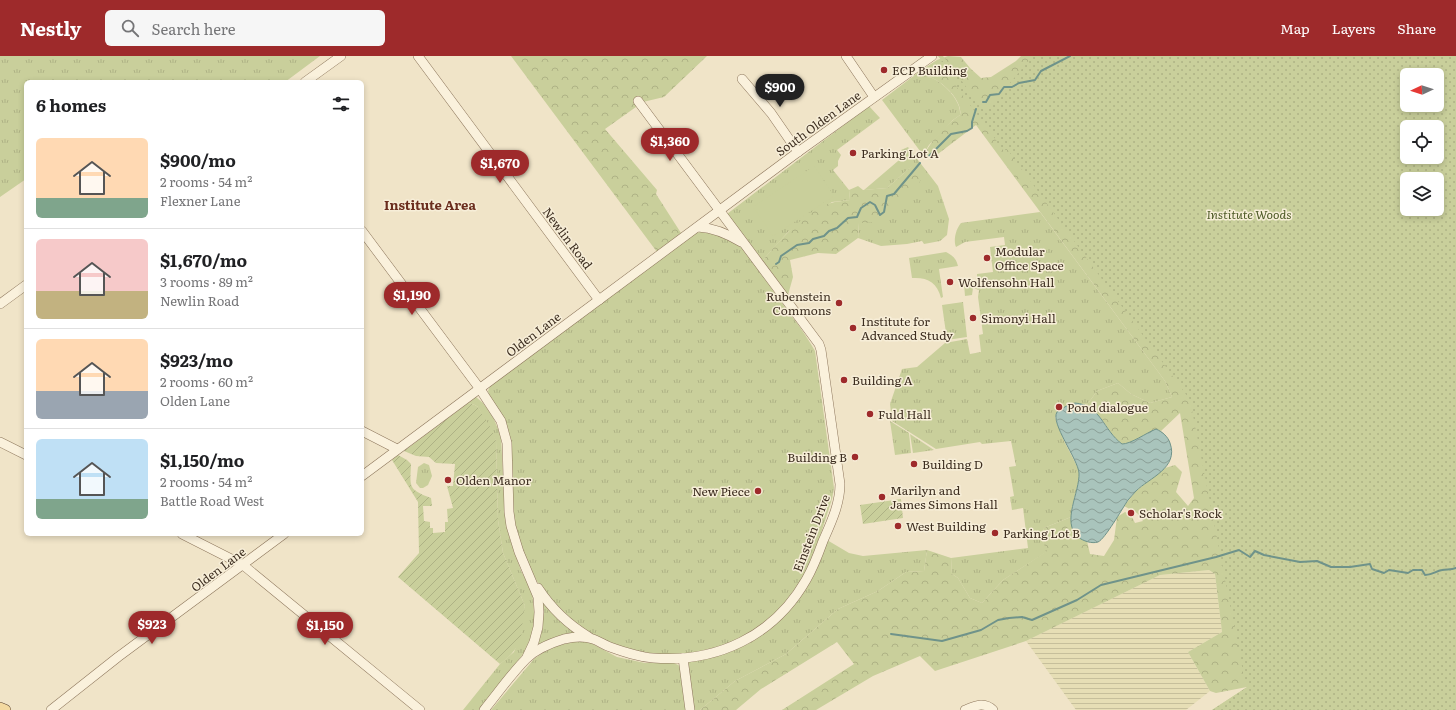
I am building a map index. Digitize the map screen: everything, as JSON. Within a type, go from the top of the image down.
[{"type":"main road","points":[[0,708],[5,710]]},
{"type":"street","points":[[308,80],[341,56]]},
{"type":"street","name":"Newlin Road","points":[[418,56],[599,300]]},
{"type":"street","points":[[846,56],[852,60],[874,97]]},
{"type":"street","name":"South Olden Lane","points":[[720,211],[798,152],[932,56]]},
{"type":"street","points":[[742,79],[771,113],[798,152]]},
{"type":"street","name":"Einstein Drive","points":[[530,575],[544,597],[554,609],[578,630],[609,646],[641,656],[683,658],[716,652],[746,640],[773,620],[786,608],[797,594],[814,566],[839,499],[840,484],[819,344],[638,101]]},
{"type":"street","name":"Olden Lane","points":[[364,474],[720,211]]},
{"type":"street","points":[[698,227],[710,228],[731,236],[745,244]]},
{"type":"street","name":"Einstein Drive","points":[[364,234],[480,389],[501,421],[505,432],[508,455],[511,526],[519,552],[538,597],[538,626],[534,642],[527,658],[484,710]]},
{"type":"street","points":[[0,304],[24,286]]},
{"type":"street","points":[[364,432],[397,449]]},
{"type":"street","points":[[0,442],[24,454]]},
{"type":"street","points":[[186,536],[243,565],[420,710]]},
{"type":"street","name":"Olden Lane","points":[[51,710],[118,657],[281,536]]},
{"type":"street","name":"Einstein Drive","points":[[527,658],[539,650],[564,639],[577,637],[592,638]]},
{"type":"street","points":[[683,658],[690,710]]},
{"type":"street","points":[[966,710],[979,705],[989,706],[993,710]]},
{"type":"shaded area","points":[[1209,570],[1215,574],[1222,632],[1188,652],[1210,691],[1186,710],[1076,710],[1026,641],[1160,575]]},
{"type":"green space","points":[[0,56],[320,56],[288,80],[24,80],[24,180],[0,197]]},
{"type":"green space","points":[[511,56],[707,56],[664,97],[643,102],[605,129],[657,190],[656,194],[681,233],[657,252]]},
{"type":"green space","name":"Institute Woods","points":[[938,56],[943,56],[985,112],[1033,56],[1456,56],[1456,710],[1212,710],[1249,686],[1245,682],[1190,400],[1007,149],[1004,151],[956,86],[959,83]]},
{"type":"green space","name":"Institute Woods","points":[[948,56],[961,57],[981,78],[991,77],[1016,61],[1021,56],[1456,56],[1456,710],[1212,710],[1247,687],[1216,693],[1210,691],[1188,652],[1222,632],[1215,574],[1209,570],[1160,575],[1026,641],[935,671],[920,656],[873,676],[816,710],[782,710],[854,664],[837,642],[761,689],[736,710],[700,710],[735,681],[786,654],[838,609],[878,591],[906,572],[924,571],[927,550],[951,558],[952,574],[958,578],[970,598],[982,603],[1003,580],[1047,551],[1042,540],[1044,528],[1071,517],[1076,532],[1081,538],[1087,541],[1090,554],[1104,556],[1114,540],[1117,517],[1125,512],[1131,515],[1135,523],[1143,521],[1137,513],[1124,506],[1136,491],[1165,468],[1175,465],[1182,472],[1176,492],[1188,506],[1194,498],[1180,413],[1161,431],[1156,429],[1126,444],[1122,444],[1096,413],[1087,405],[1097,391],[1118,383],[1131,394],[1150,403],[1172,397],[1165,381],[976,125],[930,160],[925,153],[941,132],[960,115],[960,110],[956,99],[948,89],[933,78],[924,77],[920,71],[937,60]]},
{"type":"green space","points":[[920,71],[924,77],[933,78],[948,89],[956,99],[960,110],[960,115],[953,120],[929,145],[923,155],[882,100]]},
{"type":"green space","points":[[869,106],[880,118],[837,150],[841,155],[838,161],[838,166],[833,170],[849,190],[850,200],[832,202],[788,232],[762,261],[727,214]]},
{"type":"green space","points":[[908,147],[938,186],[949,219],[947,235],[940,241],[924,244],[922,241],[881,246],[858,238],[859,223],[912,166],[887,188],[864,190],[905,155],[901,150]]},
{"type":"green space","points":[[814,166],[834,196],[773,236],[753,207]]},
{"type":"green space","points":[[912,166],[922,174],[918,188],[876,222],[859,223],[858,238],[836,254],[818,253],[790,260],[793,277],[788,295],[762,261],[785,236],[802,219],[821,207],[833,202],[850,200],[849,190],[858,186],[863,190],[887,188]]},
{"type":"green space","points":[[1040,212],[1165,381],[1172,397],[1150,403],[1131,394],[1118,383],[1097,391],[1087,405],[1082,404],[1055,417],[1064,441],[1079,470],[1079,480],[1071,517],[1044,528],[1042,540],[1048,551],[1003,580],[982,603],[970,598],[958,578],[952,574],[951,558],[1028,548],[1023,508],[1012,510],[1010,497],[1014,496],[1009,467],[1016,466],[1011,441],[982,444],[980,442],[936,449],[892,421],[890,404],[902,369],[917,367],[945,343],[967,339],[970,354],[981,352],[979,335],[983,334],[978,297],[979,290],[973,288],[972,295],[965,296],[964,284],[977,281],[977,274],[993,272],[990,247],[1005,245],[1004,237],[965,242],[956,247],[956,235],[961,223]]},
{"type":"green space","points":[[701,232],[717,234],[737,243],[744,249],[752,258],[815,351],[834,488],[832,499],[812,561],[795,592],[772,618],[744,637],[721,646],[684,655],[654,654],[622,648],[594,635],[566,615],[541,588],[528,566],[513,520],[512,473],[488,391],[490,386],[696,233]]},
{"type":"green space","points":[[946,252],[954,258],[958,266],[939,269],[943,297],[941,298],[934,284],[922,278],[912,278],[909,258]]},
{"type":"green space","points":[[963,302],[967,337],[947,340],[942,305]]},
{"type":"green space","points":[[476,397],[483,403],[493,417],[501,436],[505,514],[508,532],[521,571],[532,590],[535,624],[527,649],[480,710],[463,710],[500,664],[514,652],[522,631],[522,614],[525,606],[503,553],[498,520],[496,441],[478,407],[468,403]]},
{"type":"green space","points":[[468,403],[478,407],[492,430],[496,441],[498,520],[503,553],[525,606],[521,636],[517,646],[512,654],[500,664],[398,577],[419,553],[418,502],[392,460],[398,455],[411,464],[410,478],[412,487],[414,490],[431,498],[432,506],[423,506],[424,521],[430,522],[430,528],[433,528],[433,533],[445,532],[445,522],[448,522],[447,509],[453,508],[447,486],[453,486],[455,464],[436,463],[429,457],[416,456],[404,451]]},
{"type":"green space","points":[[890,421],[909,433],[911,453],[895,455]]},
{"type":"green space","points":[[910,434],[934,450],[913,453]]},
{"type":"green space","points":[[424,463],[429,465],[432,476],[428,485],[420,488],[416,483],[418,467]]},
{"type":"green space","points":[[901,499],[903,518],[863,524],[860,505]]},
{"type":"green space","points":[[827,540],[849,553],[863,556],[927,550],[924,571],[906,572],[878,591],[838,609],[786,654],[735,681],[700,710],[694,710],[688,662],[715,656],[748,644],[767,631],[785,614]]},
{"type":"green space","points":[[541,602],[543,602],[575,634],[536,646],[542,630]]},
{"type":"green space","points":[[573,642],[589,642],[617,657],[645,663],[672,662],[680,666],[686,710],[491,710],[534,659],[551,647]]},
{"type":"water","points":[[1075,403],[1091,408],[1110,432],[1122,444],[1126,444],[1156,429],[1163,433],[1168,439],[1172,452],[1167,466],[1135,492],[1105,535],[1096,543],[1082,540],[1078,537],[1073,531],[1071,523],[1072,506],[1079,481],[1079,473],[1057,424],[1056,417],[1057,412],[1068,405]]},
{"type":"waterway","points":[[983,102],[986,102],[990,95],[999,94],[1004,87],[1012,87],[1019,83],[1035,80],[1041,71],[1070,56]]},
{"type":"waterway","points":[[929,156],[951,134],[967,131],[972,128],[972,122],[976,109]]},
{"type":"waterway","points":[[776,264],[779,262],[781,256],[797,245],[809,243],[813,239],[824,236],[829,231],[837,228],[848,218],[857,217],[861,208],[870,202],[875,205],[880,215],[884,212],[887,196],[894,194],[920,163]]},
{"type":"waterway","points":[[891,634],[942,641],[981,630],[998,620],[1022,617],[1032,620],[1077,600],[1101,585],[1239,550],[1250,557],[1255,551],[1264,555],[1300,562],[1317,561],[1331,567],[1350,567],[1370,564],[1372,569],[1384,573],[1389,570],[1408,573],[1413,570],[1422,570],[1425,575],[1456,568]]},
{"type":"place","name":"ECP Building","points":[[884,70]]},
{"type":"place","name":"Parking Lot A","points":[[853,153]]},
{"type":"place","name":"Modular Office Space","points":[[987,258]]},
{"type":"place","name":"Wolfensohn Hall","points":[[950,282]]},
{"type":"place","name":"Rubenstein Commons","points":[[839,303]]},
{"type":"place","name":"Simonyi Hall","points":[[973,318]]},
{"type":"place","name":"Institute for Advanced Study","points":[[853,328]]},
{"type":"place","name":"Building A","points":[[844,380]]},
{"type":"place","name":"Pond dialogue","points":[[1059,407]]},
{"type":"place","name":"Fuld Hall","points":[[870,414]]},
{"type":"place","name":"Building B","points":[[855,457]]},
{"type":"place","name":"Building D","points":[[914,464]]},
{"type":"place","name":"Olden Manor","points":[[448,480]]},
{"type":"place","name":"New Piece","points":[[758,491]]},
{"type":"place","name":"Marilyn and James Simons Hall","points":[[882,497]]},
{"type":"place","name":"Scholar's Rock","points":[[1131,513]]},
{"type":"place","name":"West Building","points":[[898,526]]},
{"type":"place","name":"Parking Lot B","points":[[995,533]]},
{"type":"district","name":"Institute Area","points":[[430,204]]}]
